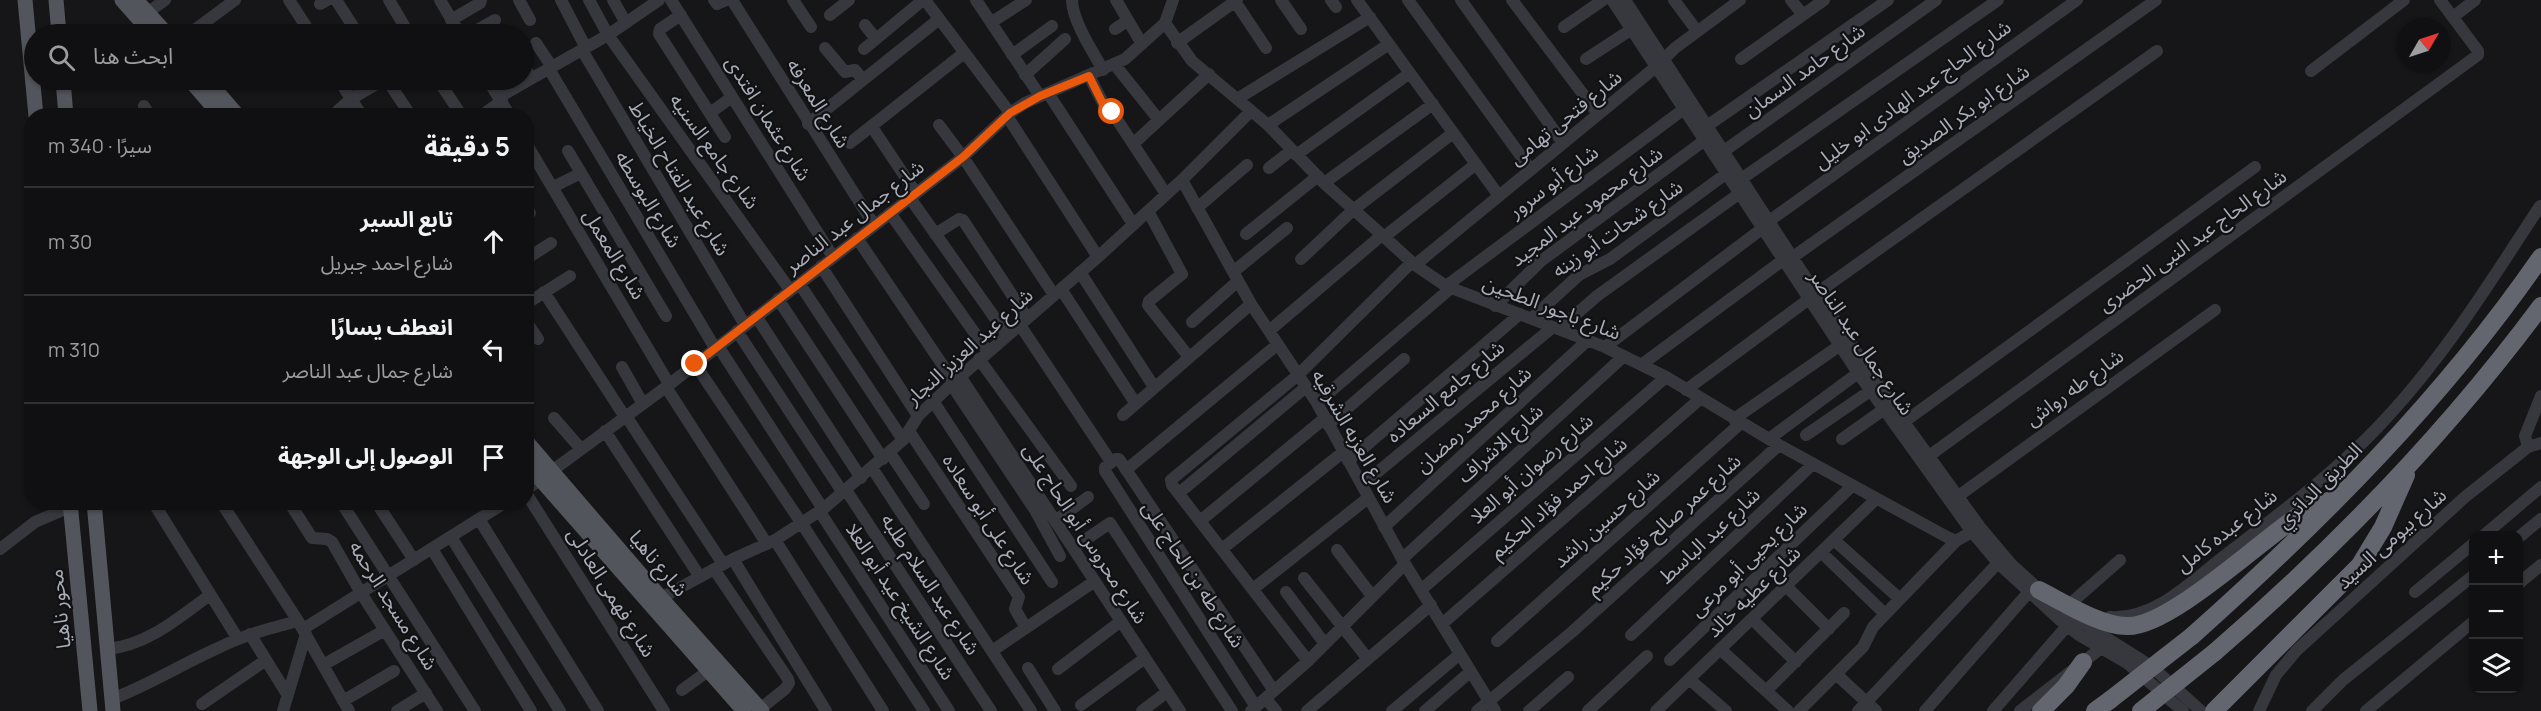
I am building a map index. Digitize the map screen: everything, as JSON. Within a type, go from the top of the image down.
[{"type":"highway","name":"الطريق الدائري","points":[[2095,711],[2192,636],[2271,565],[2343,494],[2453,374],[2541,257]]},
{"type":"highway","points":[[2141,711],[2215,652],[2321,556],[2411,463],[2489,373],[2541,306]]},
{"type":"highway","points":[[2214,711],[2360,565],[2383,527],[2411,463]]},
{"type":"highway","points":[[2032,588],[2113,625],[2129,627],[2143,624],[2163,616],[2184,602],[2297,517],[2343,494]]},
{"type":"highway","points":[[2041,711],[2067,687],[2083,662]]},
{"type":"main road","points":[[26,0],[28,24]]},
{"type":"main road","points":[[56,0],[58,24]]},
{"type":"main road","points":[[122,0],[154,24]]},
{"type":"main road","points":[[136,0],[147,24]]},
{"type":"main road","points":[[34,90],[35,108]]},
{"type":"main road","points":[[64,90],[65,108]]},
{"type":"main road","points":[[198,90],[213,108]]},
{"type":"main road","points":[[216,90],[231,108]]},
{"type":"main road","name":"شارع ناهيا","points":[[534,454],[547,474],[708,671],[744,711]]},
{"type":"main road","name":"شارع ناهيا","points":[[534,467],[547,474],[761,710]]},
{"type":"main road","name":"محور ناهيا","points":[[70,510],[90,711]]},
{"type":"main road","points":[[95,510],[113,705]]},
{"type":"street","points":[[143,16],[165,0]]},
{"type":"street","points":[[203,24],[235,0]]},
{"type":"street","points":[[289,0],[305,24]]},
{"type":"street","points":[[336,0],[352,24]]},
{"type":"street","points":[[389,0],[403,24]]},
{"type":"street","points":[[440,0],[454,24]]},
{"type":"street","points":[[451,20],[480,3],[481,0]]},
{"type":"street","points":[[519,0],[530,20]]},
{"type":"street","name":"شارع عبد الفتاح الخياط","points":[[561,0],[584,49],[741,328],[844,492]]},
{"type":"street","name":"شارع جامع السنيه","points":[[589,0],[608,35],[906,436]]},
{"type":"street","points":[[613,0],[626,23]]},
{"type":"street","points":[[534,77],[608,35],[659,0]]},
{"type":"street","name":"شارع عثمان افتدى","points":[[671,0],[833,257]]},
{"type":"street","points":[[714,0],[717,4],[726,0]]},
{"type":"street","name":"شارع المعرفه","points":[[732,0],[808,124],[874,225]]},
{"type":"street","points":[[793,0],[811,27]]},
{"type":"street","points":[[830,15],[849,0]]},
{"type":"street","points":[[864,49],[924,0],[1008,114],[1098,257]]},
{"type":"street","points":[[976,0],[1025,75],[1044,94],[1133,224]]},
{"type":"street","points":[[992,22],[1026,0]]},
{"type":"street","points":[[1072,0],[1081,29],[1103,70]]},
{"type":"street","points":[[1116,0],[1142,44]]},
{"type":"street","name":"شارع جمال عبد الناصر","points":[[534,485],[667,386],[963,157],[1008,114],[1044,94],[1115,65],[1165,23],[1173,0]]},
{"type":"street","points":[[1281,0],[1301,29]]},
{"type":"street","points":[[1358,0],[1499,196]]},
{"type":"street","points":[[1408,0],[1531,170]]},
{"type":"street","points":[[1461,0],[1563,143]]},
{"type":"street","points":[[1512,0],[1598,114]]},
{"type":"street","points":[[1564,27],[1603,0]]},
{"type":"street","name":"شارع جمال عبد الناصر","points":[[1612,0],[1707,126],[1724,151],[1739,185]]},
{"type":"street","name":"شارع جمال عبد الناصر","points":[[1625,0],[1684,109],[1727,173],[1739,185],[1766,224],[1813,296],[1929,456],[1998,563],[2128,657]]},
{"type":"street","points":[[1674,0],[1697,31]]},
{"type":"street","name":"شارع فتحى تهامى","points":[[1298,375],[1413,263],[1531,170],[1697,31],[1740,0]]},
{"type":"street","points":[[1791,0],[1803,15]]},
{"type":"street","points":[[1741,59],[1824,0]]},
{"type":"street","points":[[1707,126],[1888,0]]},
{"type":"street","name":"شارع حامد السمان","points":[[1724,151],[1936,0]]},
{"type":"street","name":"شارع جامع السعاده","points":[[1362,485],[1556,328],[1739,185],[1998,0]]},
{"type":"street","name":"شارع الحاج عبد الهادى ابو خليل","points":[[1605,347],[1766,224],[2077,0]]},
{"type":"street","name":"شارع ابو بكر الصديق","points":[[1641,364],[2156,0]]},
{"type":"street","points":[[2311,71],[2404,0]]},
{"type":"street","points":[[2440,0],[2453,17],[2475,0]]},
{"type":"street","points":[[1177,43],[1235,1],[1266,48]]},
{"type":"street","points":[[681,15],[660,29],[659,34],[725,137]]},
{"type":"street","points":[[1237,99],[1370,17]]},
{"type":"street","name":"شارع الحاج عبد النبى الحضرى","points":[[1929,456],[2478,55],[2478,51],[2453,17]]},
{"type":"street","points":[[488,24],[495,20]]},
{"type":"street","points":[[808,124],[939,20]]},
{"type":"street","points":[[1115,29],[1127,21]]},
{"type":"street","name":"شارع باجور الطحين","points":[[1165,23],[1177,43],[1192,61],[1268,125],[1321,180],[1413,263],[1449,287],[1588,340],[1641,364],[1852,486],[1956,540]]},
{"type":"street","points":[[865,25],[876,39]]},
{"type":"street","points":[[1012,55],[1052,26]]},
{"type":"street","points":[[1586,59],[1632,29]]},
{"type":"street","points":[[1025,75],[1065,39]]},
{"type":"street","name":"شارع البوسطه","points":[[536,43],[716,347],[821,511]]},
{"type":"street","points":[[1268,125],[1389,44]]},
{"type":"street","points":[[825,48],[845,72],[855,70],[863,80]]},
{"type":"street","points":[[1686,390],[1813,296],[2157,51]]},
{"type":"street","points":[[850,143],[964,53]]},
{"type":"street","points":[[1115,65],[1159,120]]},
{"type":"street","points":[[1269,168],[1410,73]]},
{"type":"street","points":[[1133,144],[1209,74]]},
{"type":"street","points":[[1089,76],[1103,104],[1112,112],[1166,194]]},
{"type":"street","points":[[345,90],[357,108]]},
{"type":"street","points":[[341,108],[367,90]]},
{"type":"street","points":[[392,90],[405,108]]},
{"type":"street","points":[[445,90],[457,108]]},
{"type":"street","points":[[494,90],[505,108]]},
{"type":"street","points":[[490,108],[514,90]]},
{"type":"street","points":[[710,113],[732,97]]},
{"type":"street","points":[[1246,234],[1433,104]]},
{"type":"street","name":"شارع أبو سرور","points":[[1317,404],[1449,287],[1684,109]]},
{"type":"street","name":"شارع عبد العزيز النجار","points":[[661,598],[802,524],[861,478],[887,456],[906,436],[918,416],[955,381],[1098,257],[1182,180],[1251,111]]},
{"type":"street","points":[[939,125],[1136,404]]},
{"type":"street","points":[[872,127],[935,234],[1007,335]]},
{"type":"street","points":[[1301,259],[1353,210],[1453,133]]},
{"type":"street","name":"شارع محمود عبد المجيد","points":[[1495,306],[1541,261],[1705,140]]},
{"type":"street","points":[[568,151],[666,316]]},
{"type":"street","name":"شارع المعمل","points":[[534,157],[667,386],[883,711]]},
{"type":"street","points":[[1269,331],[1383,236],[1476,164]]},
{"type":"street","points":[[1197,208],[1247,165]]},
{"type":"street","points":[[1904,422],[2255,167]]},
{"type":"street","points":[[552,187],[581,173]]},
{"type":"street","name":"شارع شحات أبو زينه","points":[[1222,549],[1345,457],[1579,275],[1610,259],[1727,173]]},
{"type":"street","name":"شارع العزبه الشرقيه","points":[[1182,180],[1251,304],[1317,404],[1404,561],[1491,706]]},
{"type":"street","name":"شارع عبده كامل","points":[[2032,588],[2109,617],[2120,618],[2149,610],[2164,602],[2318,484],[2376,430],[2427,371],[2474,308],[2540,206]]},
{"type":"street","points":[[1148,211],[1182,274],[1149,301],[1148,305],[1189,357]]},
{"type":"street","points":[[890,213],[1071,486]]},
{"type":"street","points":[[935,234],[959,219],[963,220],[1111,462],[1117,458],[1126,470],[1270,695],[1276,711]]},
{"type":"street","points":[[1192,322],[1287,228]]},
{"type":"street","points":[[857,238],[955,381],[1035,510],[1060,556]]},
{"type":"street","points":[[534,254],[551,243]]},
{"type":"street","points":[[821,266],[918,416]]},
{"type":"street","points":[[1080,272],[1154,387]]},
{"type":"street","points":[[534,299],[570,276]]},
{"type":"street","points":[[544,292],[724,564],[826,711]]},
{"type":"street","name":"شارع جمال عبد الناصر","points":[[1813,296],[1839,346],[1883,410],[1976,530],[2067,626],[2100,649],[2128,657]]},
{"type":"street","points":[[778,299],[887,456],[924,504]]},
{"type":"street","points":[[1123,415],[1251,304]]},
{"type":"street","name":"شارع طه رواش","points":[[1957,497],[2215,310]]},
{"type":"street","points":[[756,316],[861,478]]},
{"type":"street","points":[[534,333],[538,339]]},
{"type":"street","name":"شارع محمد رمضان","points":[[1384,526],[1588,340]]},
{"type":"street","points":[[1126,470],[1278,344]]},
{"type":"street","name":"شارع حسين راشد","points":[[1497,641],[1738,421],[1839,346]]},
{"type":"street","name":"شارع الاشراف","points":[[1254,709],[1308,661],[1372,597],[1404,561],[1624,356]]},
{"type":"street","points":[[1200,521],[1404,359]]},
{"type":"street","points":[[695,364],[924,711]]},
{"type":"street","points":[[622,368],[643,404]]},
{"type":"street","name":"شارع عمر صالح فؤاد حكيم","points":[[1477,711],[1491,706],[1774,442],[1858,373]]},
{"type":"street","points":[[1298,375],[1171,481],[1308,661]]},
{"type":"street","name":"شارع رضوان أبو العلا","points":[[1422,589],[1666,377]]},
{"type":"street","name":"شارع محروس أبو الحاج على","points":[[955,381],[1055,521],[1180,711]]},
{"type":"street","points":[[1179,493],[1306,387]]},
{"type":"street","points":[[1806,435],[1870,391]]},
{"type":"street","points":[[2541,396],[2525,436],[2528,447],[2541,443]]},
{"type":"street","name":"شارع احمد فؤاد الحكيم","points":[[1442,624],[1700,399]]},
{"type":"street","points":[[933,402],[1052,582]]},
{"type":"street","points":[[1842,439],[1883,410]]},
{"type":"street","points":[[554,418],[581,449]]},
{"type":"street","points":[[605,431],[700,577]]},
{"type":"street","name":"شارع على أبو سعاده","points":[[906,436],[1019,597],[1015,609],[1026,628]]},
{"type":"street","name":"شارع بيومى السيد","points":[[2259,711],[2276,675],[2297,650],[2465,497],[2528,447]]},
{"type":"street","name":"شارع طه بن الحاج على","points":[[1111,462],[1105,467],[1105,471],[1254,709]]},
{"type":"street","name":"شارع عبد الباسط","points":[[1631,635],[1813,464]]},
{"type":"street","points":[[872,468],[1031,711]]},
{"type":"street","name":"شارع يحيى أبو مرعى","points":[[1670,660],[1852,486]]},
{"type":"street","points":[[2489,531],[2541,488]]},
{"type":"street","name":"شارع عبد السلام طلبه","points":[[844,492],[991,711]]},
{"type":"street","points":[[1055,521],[1088,497]]},
{"type":"street","points":[[1253,589],[1368,498]]},
{"type":"street","name":"شارع عطيه خالد","points":[[1661,709],[1689,679],[1876,499]]},
{"type":"street","name":"شارع فهمى العادلى","points":[[534,504],[664,711]]},
{"type":"street","points":[[0,549],[35,522],[60,510]]},
{"type":"street","points":[[158,510],[238,639]]},
{"type":"street","points":[[226,510],[302,628],[346,706],[394,671]]},
{"type":"street","name":"شارع مسجد الرحمه","points":[[294,510],[312,537],[332,542],[361,593],[437,711]]},
{"type":"street","points":[[346,510],[475,711]]},
{"type":"street","points":[[381,510],[414,560]]},
{"type":"street","points":[[113,705],[145,686],[250,634],[302,628],[493,510]]},
{"type":"street","name":"شارع الشيخ عيد أبو العلا","points":[[821,511],[949,711]]},
{"type":"street","points":[[479,519],[598,711]]},
{"type":"street","points":[[2523,534],[2541,519]]},
{"type":"street","points":[[1073,548],[1110,523],[1232,711]]},
{"type":"street","points":[[1799,711],[1863,647],[1873,627],[1956,540],[1976,530]]},
{"type":"street","points":[[451,537],[560,711]]},
{"type":"street","points":[[1834,540],[1900,598]]},
{"type":"street","points":[[2415,592],[2469,547]]},
{"type":"street","points":[[432,549],[531,711]]},
{"type":"street","points":[[1337,550],[1372,597]]},
{"type":"street","points":[[1821,552],[1885,614]]},
{"type":"street","points":[[2072,603],[2120,560]]},
{"type":"street","points":[[1836,674],[1867,708],[1998,563]]},
{"type":"street","points":[[724,564],[788,679],[789,683],[785,690],[761,710]]},
{"type":"street","points":[[2523,580],[2541,565]]},
{"type":"street","points":[[1304,578],[1368,659]]},
{"type":"street","points":[[2312,711],[2343,680],[2469,579]]},
{"type":"street","points":[[992,651],[1095,581]]},
{"type":"street","points":[[1786,586],[1829,629]]},
{"type":"street","points":[[1925,711],[2032,588]]},
{"type":"street","points":[[1286,592],[1325,644]]},
{"type":"street","points":[[108,650],[130,646],[150,638],[210,595]]},
{"type":"street","points":[[1306,711],[1431,605]]},
{"type":"street","points":[[1766,691],[1844,613]]},
{"type":"street","points":[[1752,619],[1796,662]]},
{"type":"street","points":[[1058,669],[1121,621]]},
{"type":"street","points":[[2366,711],[2469,625]]},
{"type":"street","points":[[1993,711],[2067,626]]},
{"type":"street","points":[[283,711],[302,628]]},
{"type":"street","points":[[323,665],[385,630]]},
{"type":"street","points":[[250,634],[287,694]]},
{"type":"street","points":[[1720,649],[1788,711]]},
{"type":"street","points":[[2020,711],[2100,649]]},
{"type":"street","points":[[1392,711],[1460,654]]},
{"type":"street","points":[[1588,711],[1647,657]]},
{"type":"street","points":[[2128,657],[2183,711]]},
{"type":"street","points":[[2128,657],[2171,683],[2201,711]]},
{"type":"street","points":[[1081,705],[1145,658]]},
{"type":"street","points":[[202,704],[266,660]]},
{"type":"street","points":[[1028,668],[1055,711]]},
{"type":"street","points":[[682,690],[708,671]]},
{"type":"street","points":[[1425,711],[1470,672]]},
{"type":"street","points":[[1529,711],[1568,677]]},
{"type":"street","points":[[1689,679],[1726,711]]},
{"type":"street","points":[[1142,711],[1167,692]]},
{"type":"street","points":[[397,711],[426,693]]},
{"type":"route","points":[[695,364],[963,157],[1010,113],[1025,103],[1089,76],[1103,104],[1112,112]]}]
